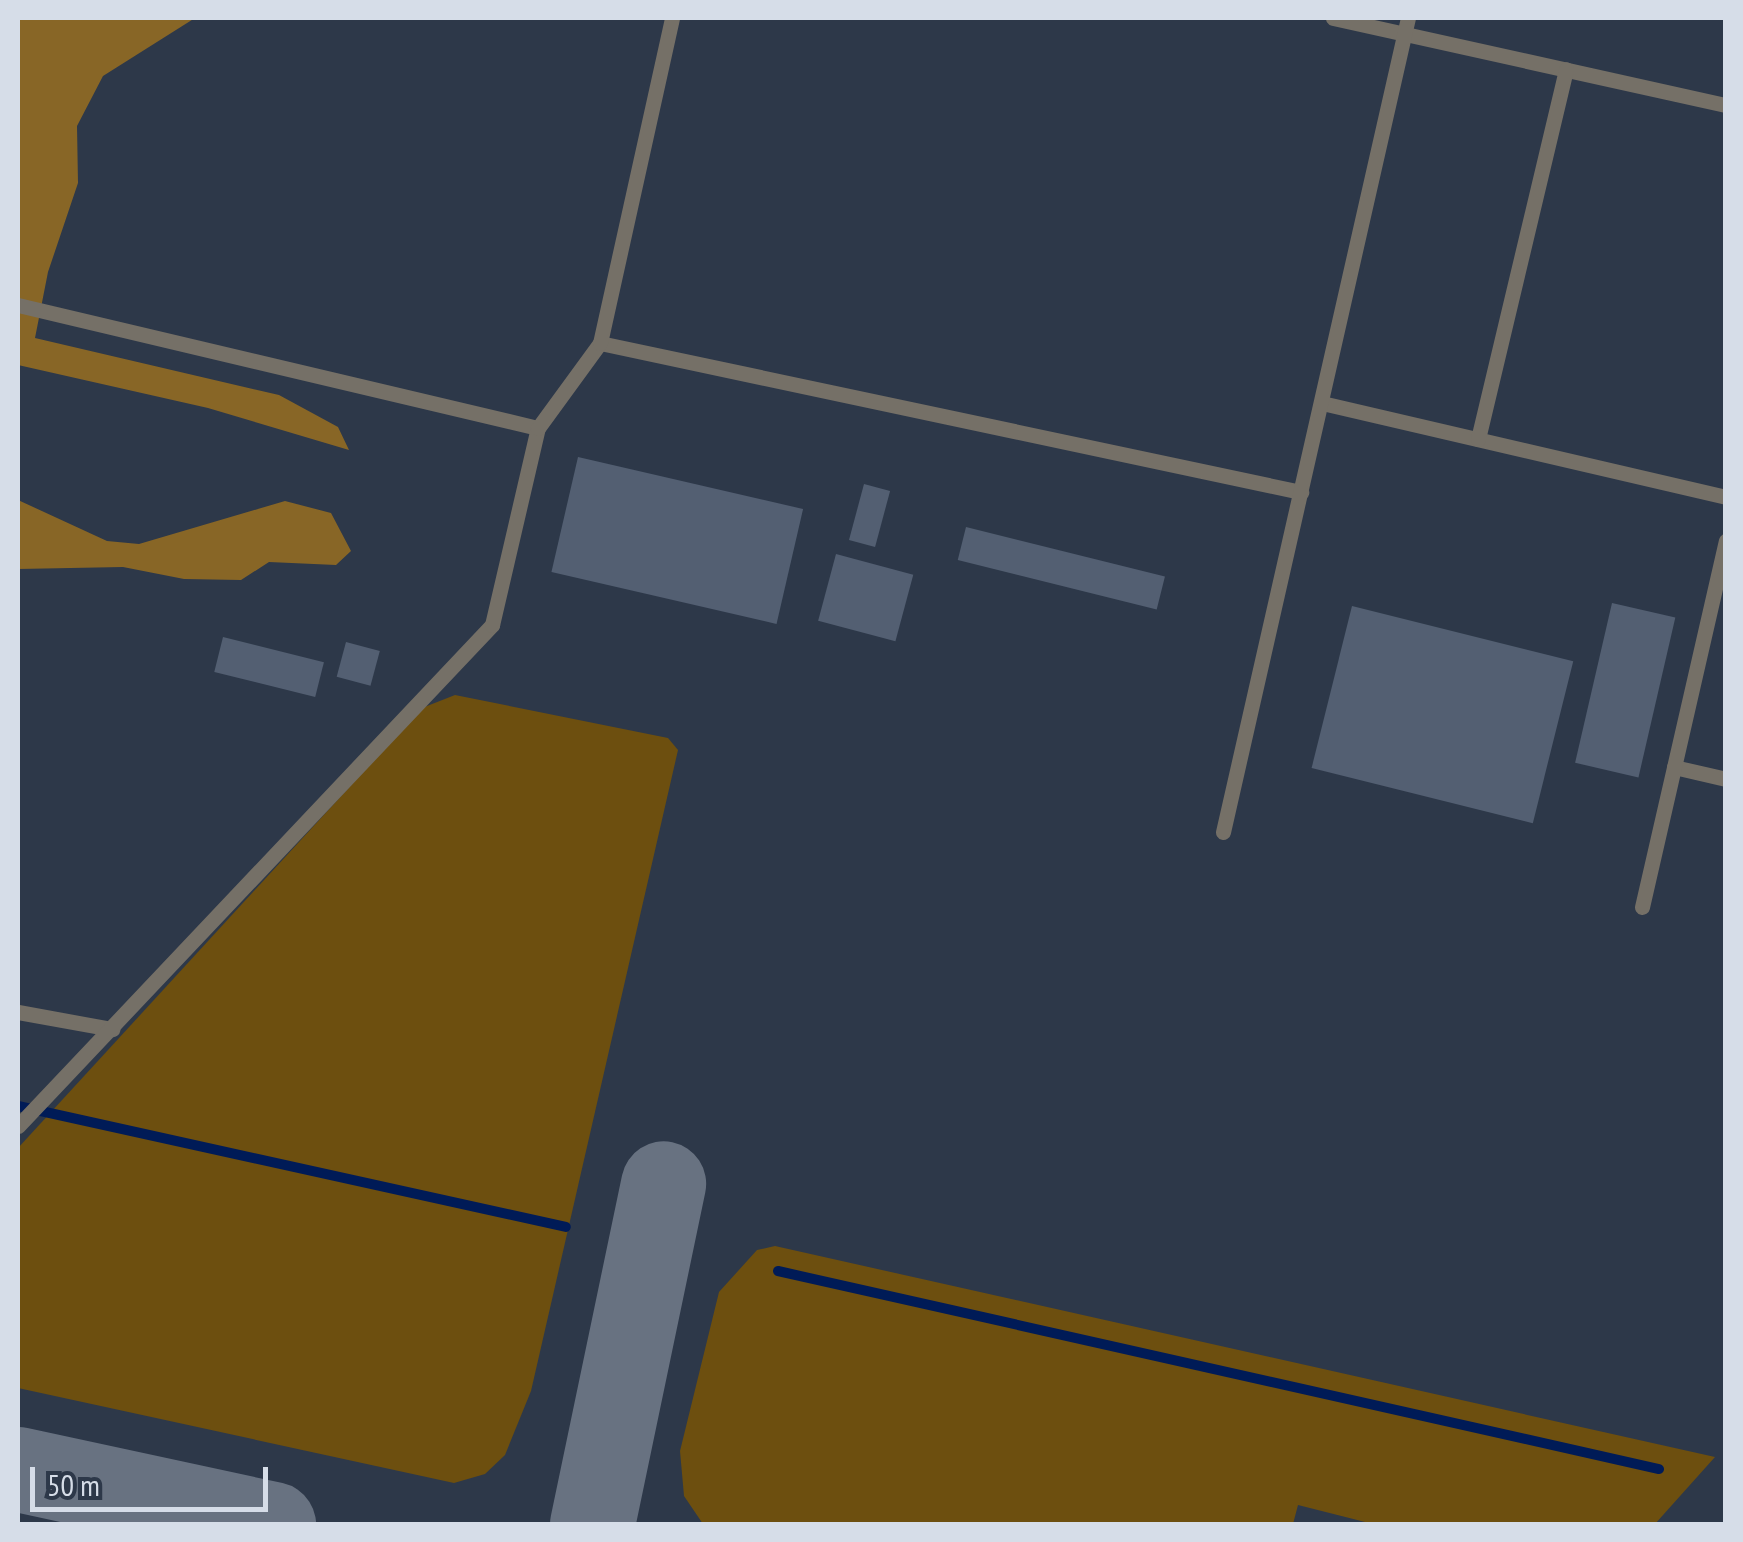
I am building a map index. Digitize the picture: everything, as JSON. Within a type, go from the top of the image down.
[{"type":"lane","points":[[18,1126],[492,625],[538,428],[600,343],[672,18]]},
{"type":"lane","points":[[1333,18],[1405,25],[1566,70],[1726,105]]},
{"type":"lane","points":[[1223,832],[1405,25]]},
{"type":"lane","points":[[1478,439],[1566,70]]},
{"type":"lane","points":[[18,305],[538,428]]},
{"type":"lane","points":[[600,343],[1301,492]]},
{"type":"lane","points":[[1322,402],[1726,498]]},
{"type":"lane","points":[[1642,907],[1726,542]]},
{"type":"lane","points":[[1674,767],[1726,779]]},
{"type":"lane","points":[[18,1012],[112,1029]]},
{"type":"shaded area","points":[[18,18],[195,18],[103,76],[77,126],[78,183],[48,272],[35,338],[279,395],[338,427],[349,450],[208,408],[18,365]]},
{"type":"shaded area","points":[[18,500],[107,541],[139,544],[285,501],[331,513],[351,551],[336,565],[269,562],[241,580],[184,579],[123,567],[18,569]]},
{"type":"shaded area","points":[[455,695],[668,738],[678,750],[531,1391],[505,1455],[485,1474],[454,1483],[18,1388],[18,1148],[422,708]]},
{"type":"shaded area","points":[[775,1246],[1715,1457],[1655,1524],[1373,1524],[1298,1505],[1293,1524],[703,1524],[684,1496],[680,1451],[719,1292],[757,1250]]},
{"type":"building","points":[[578,457],[803,509],[777,624],[551,572]]},
{"type":"building","points":[[864,484],[890,491],[875,547],[849,540]]},
{"type":"building","points":[[966,527],[1165,577],[1157,610],[958,560]]},
{"type":"building","points":[[836,554],[913,575],[895,641],[818,621]]},
{"type":"building","points":[[1612,603],[1675,618],[1638,777],[1575,763]]},
{"type":"building","points":[[1352,606],[1573,661],[1533,823],[1312,768]]},
{"type":"building","points":[[223,637],[324,662],[315,697],[214,672]]},
{"type":"building","points":[[346,642],[380,651],[370,686],[337,677]]},
{"type":"waterway","points":[[18,1106],[566,1227]]},
{"type":"waterway","points":[[778,1271],[1659,1469]]},
{"type":"taxiway","points":[[592,1524],[663,1183]]},
{"type":"taxiway","points":[[18,1469],[273,1524]]}]
